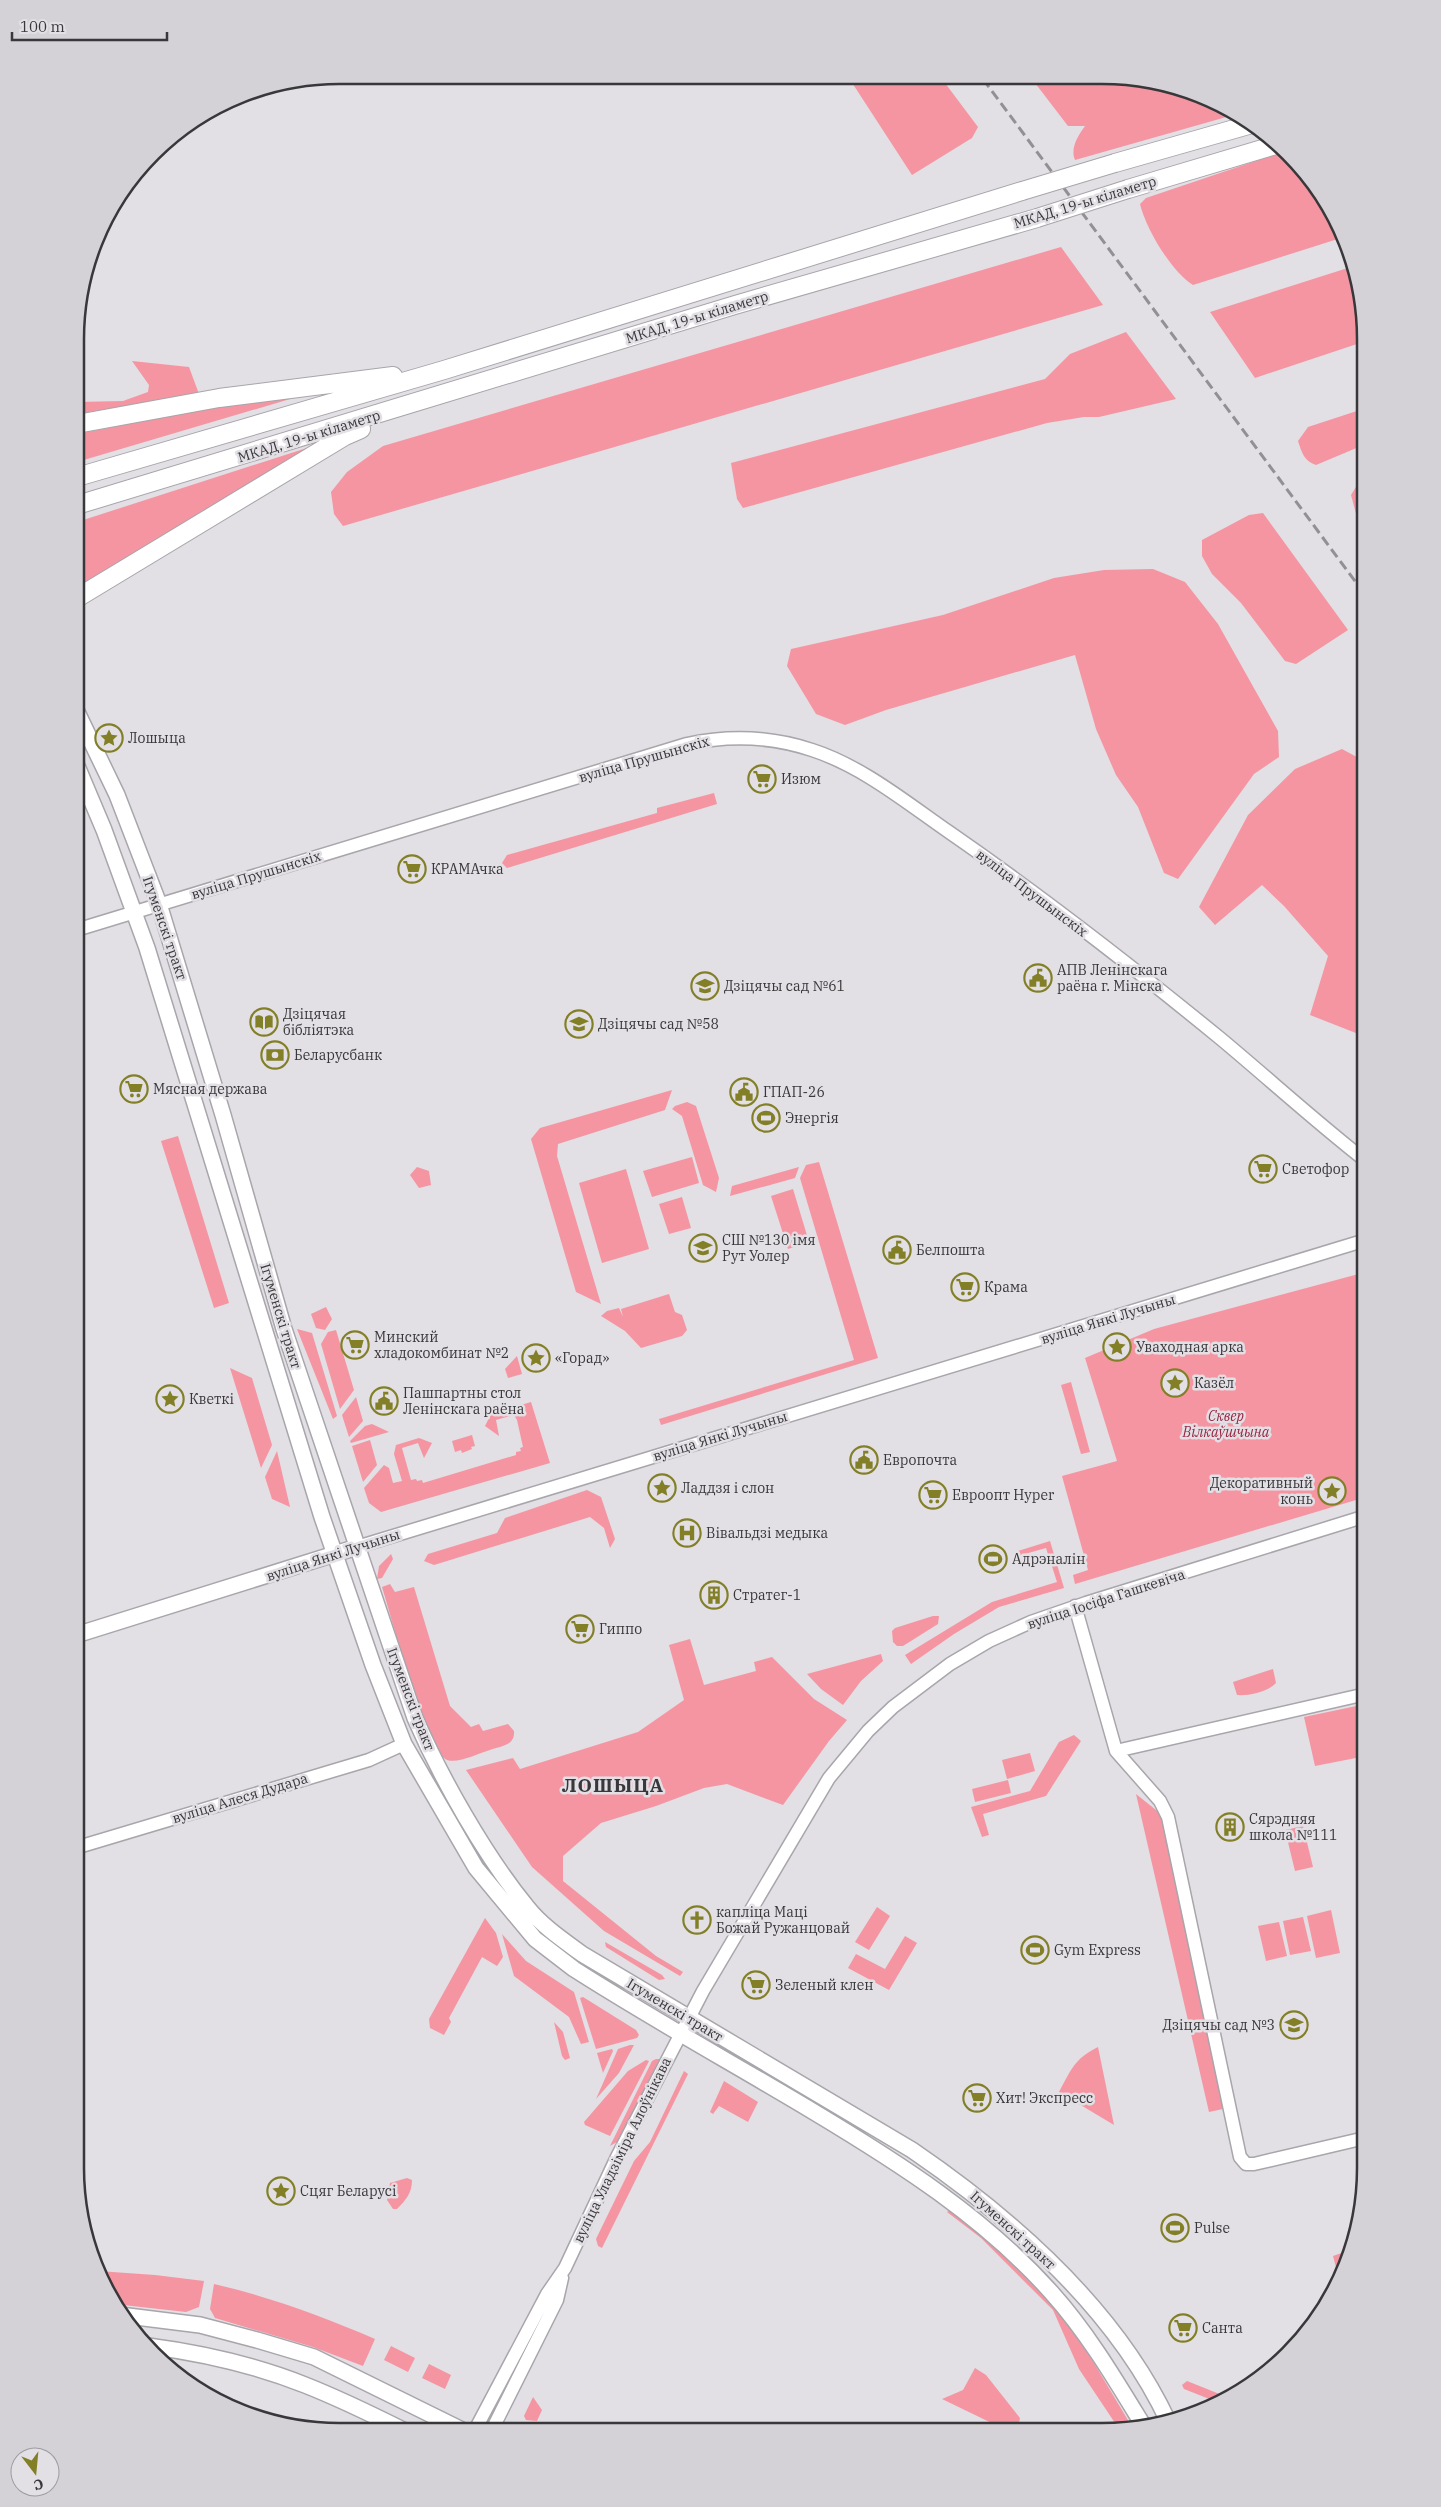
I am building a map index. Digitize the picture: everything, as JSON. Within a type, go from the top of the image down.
[{"type":"highway","name":"МКАД, 19-ы кіламетр","points":[[84,476],[444,370],[1022,191],[1243,126]]},
{"type":"highway","name":"МКАД, 19-ы кіламетр","points":[[84,503],[413,405],[735,305],[1037,218],[1270,147]]},
{"type":"highway","points":[[84,423],[219,398],[444,370]]},
{"type":"highway","points":[[84,594],[345,436],[413,405]]},
{"type":"main road","name":"Ігуменскі тракт","points":[[84,727],[117,796],[159,904],[223,1116],[284,1329],[415,1718],[429,1749],[481,1840],[527,1908],[561,1939],[582,1954],[688,2018],[912,2150],[956,2180],[999,2215],[1065,2278],[1124,2343],[1140,2367],[1165,2416]]},
{"type":"main road","name":"Ігуменскі тракт","points":[[84,783],[104,830],[134,912],[198,1108],[334,1555],[373,1665],[404,1744],[476,1868],[535,1939],[574,1969],[902,2166],[956,2204],[1018,2258],[1051,2292],[1105,2362],[1140,2420]]},
{"type":"main road","name":"вуліца Янкі Лучыны","points":[[84,1633],[357,1547]]},
{"type":"main road","points":[[131,2317],[200,2326],[314,2357],[448,2423]]},
{"type":"main road","points":[[157,2347],[194,2353],[239,2364],[303,2384],[388,2423]]},
{"type":"street","name":"вуліца Прушынскіх","points":[[84,928],[687,744],[732,738],[777,740],[813,750],[839,761],[880,785],[994,863],[1220,1039],[1357,1153]]},
{"type":"street","name":"вуліца Янкі Лучыны","points":[[357,1547],[1357,1243]]},
{"type":"street","name":"вуліца Іосіфа Гашкевіча","points":[[680,2033],[829,1778],[868,1730],[892,1708],[950,1664],[973,1650],[1031,1622],[1075,1606],[1357,1519]]},
{"type":"street","points":[[1075,1606],[1116,1750],[1160,1801],[1168,1817],[1240,2157],[1246,2164],[1254,2164],[1357,2140]]},
{"type":"street","points":[[1116,1750],[1357,1696]]},
{"type":"street","name":"вуліца Алеся Дудара","points":[[84,1845],[369,1760],[404,1744]]},
{"type":"street","name":"вуліца Уладзіміра Алоўнікава","points":[[479,2423],[547,2294],[565,2268],[617,2157],[680,2033]]},
{"type":"street","name":"вуліца Уладзіміра Алоўнікава","points":[[496,2423],[557,2300],[565,2268]]},
{"type":"green space","points":[[853,84],[946,84],[978,127],[972,138],[912,175]]},
{"type":"green space","points":[[1036,84],[1119,84],[1136,86],[1184,97],[1228,117],[1075,160],[1074,147],[1077,138],[1085,126],[1068,126]]},
{"type":"green space","points":[[1278,153],[1305,183],[1323,211],[1337,239],[1193,285],[1176,270],[1160,249],[1140,204],[1146,198]]},
{"type":"green space","points":[[1061,247],[1103,305],[343,526],[334,514],[331,492],[347,472],[383,446]]},
{"type":"green space","points":[[1347,268],[1355,305],[1357,344],[1255,378],[1210,312]]},
{"type":"green space","points":[[1126,332],[1176,399],[1099,417],[1084,417],[1047,423],[743,508],[737,499],[731,463],[1045,379],[1070,354]]},
{"type":"green space","points":[[132,361],[189,367],[199,394],[84,413],[84,402],[123,401],[148,392],[149,385]]},
{"type":"green space","points":[[307,394],[84,460],[84,433],[214,407]]},
{"type":"green space","points":[[1357,411],[1357,448],[1316,465],[1306,459],[1298,441],[1308,427]]},
{"type":"green space","points":[[316,445],[84,585],[84,520]]},
{"type":"green space","points":[[1357,485],[1357,517],[1351,495]]},
{"type":"green space","points":[[1263,513],[1348,630],[1296,664],[1285,661],[1241,603],[1212,574],[1202,556],[1202,540],[1249,515]]},
{"type":"green space","points":[[1153,569],[1185,582],[1218,624],[1278,731],[1279,757],[1254,774],[1178,879],[1164,873],[1138,807],[1116,775],[1096,729],[1075,655],[886,710],[845,725],[816,714],[787,666],[791,649],[943,615],[1054,578],[1104,570]]},
{"type":"green space","points":[[1342,749],[1357,757],[1357,1033],[1310,1015],[1328,956],[1284,906],[1262,885],[1215,925],[1199,907],[1248,815],[1295,769]]},
{"type":"green space","points":[[714,793],[717,804],[507,868],[502,863],[507,855],[657,813],[657,808]]},
{"type":"green space","points":[[672,1090],[665,1110],[558,1144],[557,1156],[601,1304],[576,1292],[531,1139],[540,1128]]},
{"type":"green space","points":[[687,1102],[696,1106],[719,1178],[716,1192],[703,1185],[682,1116],[672,1109]]},
{"type":"green space","points":[[178,1136],[229,1303],[214,1308],[161,1141]]},
{"type":"green space","points":[[692,1157],[699,1183],[652,1197],[643,1171]]},
{"type":"green space","points":[[819,1162],[878,1358],[661,1425],[659,1419],[854,1360],[800,1178],[806,1165]]},
{"type":"green space","points":[[417,1167],[429,1171],[431,1185],[419,1188],[410,1175]]},
{"type":"green space","points":[[799,1167],[795,1178],[730,1196],[732,1186]]},
{"type":"green space","points":[[626,1169],[649,1249],[602,1263],[579,1183]]},
{"type":"green space","points":[[793,1189],[809,1242],[788,1249],[771,1196]]},
{"type":"green space","points":[[682,1197],[691,1228],[669,1234],[659,1204]]},
{"type":"green space","name":"Сквер Вілкаўшчына","points":[[1357,1274],[1357,1500],[1075,1584],[1073,1575],[1088,1570],[1062,1476],[1117,1461],[1085,1358],[1154,1329]]},
{"type":"green space","points":[[669,1294],[675,1312],[682,1315],[687,1330],[682,1336],[641,1348],[625,1331],[601,1316],[607,1311],[619,1308],[623,1317],[621,1309]]},
{"type":"green space","points":[[326,1307],[332,1319],[325,1330],[316,1328],[311,1314]]},
{"type":"green space","points":[[297,1329],[312,1333],[337,1416],[333,1419]]},
{"type":"green space","points":[[336,1330],[354,1390],[340,1409],[321,1344],[328,1332]]},
{"type":"green space","points":[[517,1356],[522,1374],[508,1378],[505,1369]]},
{"type":"green space","points":[[230,1368],[252,1378],[272,1445],[261,1468]]},
{"type":"green space","points":[[1071,1382],[1090,1452],[1081,1454],[1061,1385]]},
{"type":"green space","points":[[356,1397],[363,1421],[349,1437],[342,1415]]},
{"type":"green space","points":[[531,1402],[550,1463],[381,1512],[369,1503],[364,1488],[384,1465],[389,1468],[393,1483],[402,1481],[394,1454],[396,1445],[419,1438],[432,1443],[424,1458],[418,1443],[402,1448],[411,1480],[422,1480],[423,1483],[516,1455],[516,1452],[521,1451],[520,1448],[523,1447],[517,1420],[514,1415],[496,1420],[499,1436],[485,1426],[491,1414]]},
{"type":"green space","points":[[372,1424],[389,1432],[351,1443],[350,1441],[365,1426]]},
{"type":"green space","points":[[472,1435],[475,1446],[471,1447],[472,1449],[462,1453],[461,1450],[455,1452],[452,1441]]},
{"type":"green space","points":[[370,1440],[377,1465],[363,1482],[352,1446]]},
{"type":"green space","points":[[277,1451],[290,1507],[272,1499],[265,1477]]},
{"type":"green space","points":[[587,1490],[601,1497],[615,1539],[610,1548],[604,1528],[590,1517],[434,1565],[424,1561],[428,1554],[497,1533],[505,1518]]},
{"type":"green space","points":[[1050,1541],[1064,1588],[999,1607],[954,1634],[911,1664],[905,1655],[992,1602],[1057,1582],[1046,1548],[1014,1557],[1018,1551]]},
{"type":"green space","points":[[391,1554],[393,1559],[382,1578],[377,1579],[379,1566]]},
{"type":"green space","points":[[390,1584],[395,1592],[414,1587],[450,1706],[471,1727],[479,1724],[483,1731],[508,1724],[514,1731],[514,1736],[510,1743],[457,1761],[447,1760],[439,1751],[420,1709],[382,1587]]},
{"type":"green space","points":[[933,1616],[939,1616],[938,1624],[903,1646],[897,1646],[893,1642],[892,1631],[895,1628]]},
{"type":"green space","points":[[690,1639],[704,1685],[756,1671],[754,1662],[772,1657],[814,1699],[847,1720],[829,1741],[783,1805],[727,1784],[704,1788],[656,1806],[601,1823],[563,1856],[563,1881],[656,1956],[683,1972],[680,1976],[604,1931],[532,1867],[466,1770],[513,1758],[520,1769],[638,1732],[684,1700],[669,1645]]},
{"type":"green space","points":[[881,1654],[883,1661],[861,1681],[843,1705],[821,1689],[807,1674]]},
{"type":"green space","points":[[1273,1669],[1276,1683],[1268,1689],[1258,1693],[1237,1695],[1233,1682]]},
{"type":"green space","points":[[1357,1706],[1357,1758],[1315,1766],[1304,1717]]},
{"type":"green space","points":[[1074,1735],[1081,1741],[1046,1796],[983,1814],[989,1835],[982,1837],[971,1807],[1030,1791],[1059,1742]]},
{"type":"green space","points":[[1030,1753],[1035,1771],[1007,1779],[1002,1760]]},
{"type":"green space","points":[[1008,1780],[1011,1793],[975,1802],[972,1789]]},
{"type":"green space","points":[[1136,1794],[1161,1814],[1223,2109],[1209,2112]]},
{"type":"green space","points":[[1303,1826],[1313,1867],[1295,1871],[1285,1830]]},
{"type":"green space","points":[[877,1907],[890,1916],[869,1950],[855,1942]]},
{"type":"green space","points":[[1331,1910],[1340,1953],[1316,1958],[1307,1916]]},
{"type":"green space","points":[[1303,1917],[1311,1951],[1290,1955],[1283,1921]]},
{"type":"green space","points":[[485,1918],[496,1933],[503,1957],[497,1966],[482,1957],[449,2018],[451,2022],[444,2035],[430,2028],[429,2019]]},
{"type":"green space","points":[[1279,1922],[1287,1956],[1266,1961],[1258,1926]]},
{"type":"green space","points":[[502,1934],[526,1961],[574,1992],[589,2042],[581,2044],[569,2017],[514,1976]]},
{"type":"green space","points":[[905,1936],[917,1943],[889,1990],[848,1968],[856,1954],[885,1969]]},
{"type":"green space","points":[[605,1942],[662,1975],[665,1979],[659,1980],[606,1947]]},
{"type":"green space","points":[[583,1997],[636,2030],[639,2035],[637,2038],[596,2049],[580,1998]]},
{"type":"green space","points":[[554,2022],[563,2032],[570,2058],[565,2060],[562,2056]]},
{"type":"green space","points":[[634,2045],[619,2073],[596,2099],[618,2049]]},
{"type":"green space","points":[[1098,2047],[1114,2125],[1059,2092],[1070,2071],[1078,2061]]},
{"type":"green space","points":[[612,2049],[613,2051],[603,2073],[597,2053]]},
{"type":"green space","points":[[660,2059],[620,2140],[610,2146],[652,2061]]},
{"type":"green space","points":[[646,2060],[649,2061],[610,2136],[585,2125],[584,2122],[628,2071]]},
{"type":"green space","points":[[684,2071],[688,2074],[602,2248],[598,2246],[596,2239],[634,2161],[650,2142]]},
{"type":"green space","points":[[724,2081],[758,2102],[748,2122],[719,2106],[713,2114],[710,2112]]},
{"type":"green space","points":[[407,2178],[412,2180],[410,2193],[397,2209],[393,2209],[387,2200],[390,2183]]},
{"type":"green space","points":[[950,2210],[980,2229],[1058,2309],[1094,2363],[1129,2422],[1115,2423],[1079,2369],[1053,2310],[981,2238],[947,2212]]},
{"type":"green space","points":[[1343,2252],[1337,2269],[1333,2256]]},
{"type":"green space","points":[[106,2272],[204,2281],[199,2307],[186,2312],[124,2305]]},
{"type":"green space","points":[[214,2284],[296,2308],[375,2339],[363,2366],[313,2347],[215,2318],[210,2309]]},
{"type":"green space","points":[[391,2346],[415,2358],[408,2372],[384,2360]]},
{"type":"green space","points":[[429,2364],[451,2375],[445,2389],[422,2378]]},
{"type":"green space","points":[[975,2368],[986,2375],[1020,2418],[1019,2423],[992,2423],[942,2399],[963,2390]]},
{"type":"green space","points":[[1187,2381],[1220,2394],[1210,2399],[1184,2389],[1182,2385]]},
{"type":"green space","points":[[533,2397],[542,2410],[537,2421],[526,2420],[524,2416]]},
{"type":"railway","points":[[987,84],[1357,584]]},
{"type":"place","name":"Лошыца","points":[[109,738]]},
{"type":"place","name":"Изюм","points":[[762,779]]},
{"type":"place","name":"КРАМАчка","points":[[412,869]]},
{"type":"place","name":"АПВ Ленінскага раёна г. Мінска","points":[[1038,978]]},
{"type":"place","name":"Дзіцячы сад №61","points":[[705,986]]},
{"type":"place","name":"Дзіцячая бібліятэка","points":[[264,1022]]},
{"type":"place","name":"Дзіцячы сад №58","points":[[579,1024]]},
{"type":"place","name":"Беларусбанк","points":[[275,1055]]},
{"type":"place","name":"Мясная держава","points":[[134,1089]]},
{"type":"place","name":"ГПАП-26","points":[[744,1092]]},
{"type":"place","name":"Энергія","points":[[766,1118]]},
{"type":"place","name":"Светофор","points":[[1263,1169]]},
{"type":"place","name":"СШ №130 імя Рут Уолер","points":[[703,1248]]},
{"type":"place","name":"Белпошта","points":[[897,1250]]},
{"type":"place","name":"Крама","points":[[965,1287]]},
{"type":"place","name":"Минский хладокомбинат №2","points":[[355,1345]]},
{"type":"place","name":"Уваходная арка","points":[[1117,1347]]},
{"type":"place","name":"«Горад»","points":[[536,1358]]},
{"type":"place","name":"Казёл","points":[[1175,1383]]},
{"type":"place","name":"Кветкі","points":[[170,1399]]},
{"type":"place","name":"Пашпартны стол Ленінскага раёна","points":[[384,1401]]},
{"type":"place","name":"Европочта","points":[[864,1460]]},
{"type":"place","name":"Ладдзя і слон","points":[[662,1488]]},
{"type":"place","name":"Декоративный конь","points":[[1332,1491]]},
{"type":"place","name":"Евроопт Hyper","points":[[933,1495]]},
{"type":"place","name":"Вівальдзі медыка","points":[[687,1533]]},
{"type":"place","name":"Адрэналін","points":[[993,1559]]},
{"type":"place","name":"Стратег-1","points":[[714,1595]]},
{"type":"place","name":"Гиппо","points":[[580,1629]]},
{"type":"place","name":"Сярэдняя школа №111","points":[[1230,1827]]},
{"type":"place","name":"капліца Маці Божай Ружанцовай","points":[[697,1920]]},
{"type":"place","name":"Gym Express","points":[[1035,1950]]},
{"type":"place","name":"Зеленый клен","points":[[756,1985]]},
{"type":"place","name":"Дзіцячы сад №3","points":[[1294,2025]]},
{"type":"place","name":"Хит! Экспресс","points":[[977,2098]]},
{"type":"place","name":"Сцяг Беларусі","points":[[281,2191]]},
{"type":"place","name":"Pulse","points":[[1175,2228]]},
{"type":"place","name":"Санта","points":[[1183,2328]]},
{"type":"district","name":"ЛОШЫЦА","points":[[613,1785]]}]
